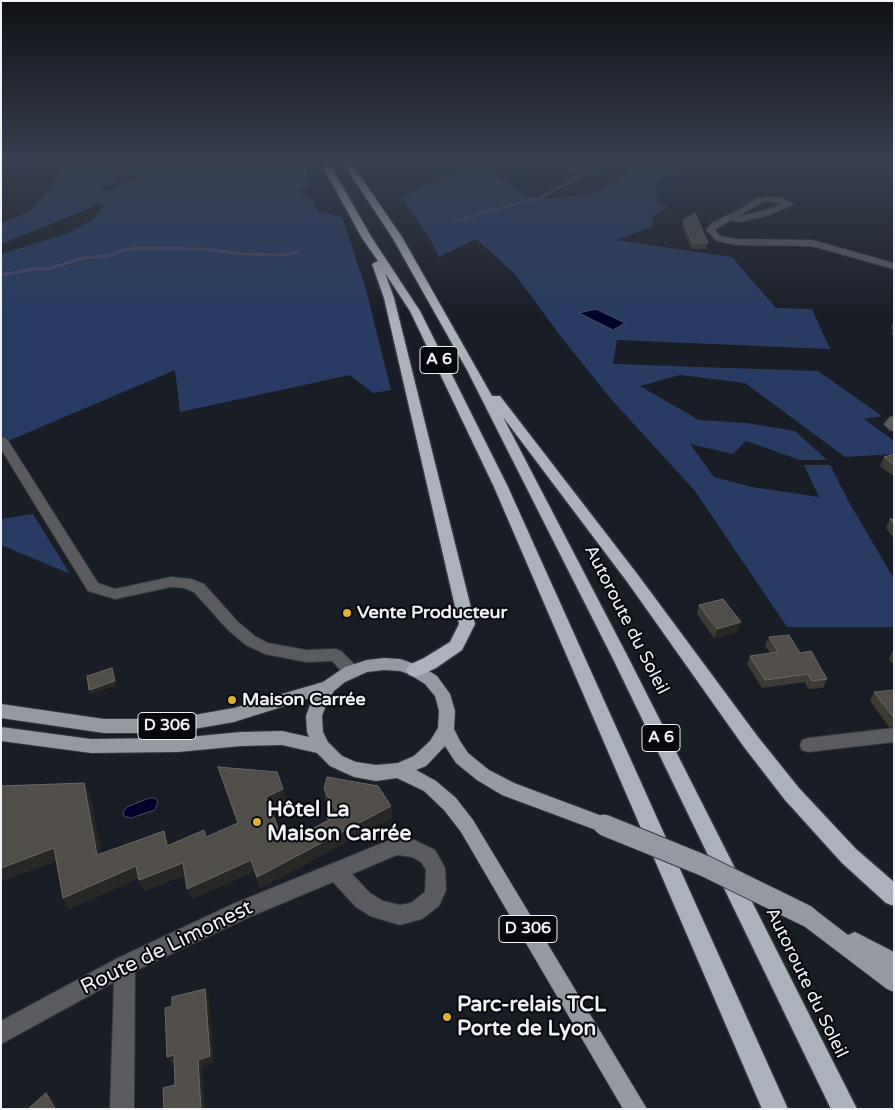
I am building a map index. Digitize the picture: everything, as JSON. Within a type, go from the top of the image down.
[{"type":"highway","name":"A 6","points":[[355,215],[367,238],[415,311],[501,488],[775,1109]]},
{"type":"highway","name":"Autoroute du Soleil","points":[[382,215],[397,237],[473,370],[622,659],[844,1109]]},
{"type":"highway","points":[[367,238],[389,298],[467,624],[456,646],[430,663],[415,670]]},
{"type":"highway","points":[[473,370],[633,579],[792,794],[850,856],[894,896]]},
{"type":"main road","points":[[446,729],[436,746],[420,760],[399,770],[376,773],[354,769],[336,760],[322,747],[315,732],[314,716],[319,701],[328,687],[351,671],[367,666],[384,664],[400,665],[415,670],[431,680],[442,694],[447,711],[446,729],[453,745],[462,758],[483,775],[508,789],[705,866],[807,916],[894,964]]},
{"type":"main road","name":"D 306","points":[[1,711],[104,726],[171,726],[234,715],[292,696],[328,687]]},
{"type":"main road","name":"D 306","points":[[2,735],[91,746],[178,745],[241,739],[282,738],[322,747]]},
{"type":"main road","name":"D 306","points":[[399,770],[430,786],[450,804],[467,826],[636,1109]]},
{"type":"main road","points":[[807,916],[894,982]]},
{"type":"street","points":[[734,215],[715,225],[710,230],[716,238],[737,242],[812,243],[894,266]]},
{"type":"street","points":[[730,217],[739,220],[759,215]]},
{"type":"street","points":[[894,419],[890,424],[894,428]]},
{"type":"street","points":[[1,439],[93,587],[115,594],[171,582],[186,583],[199,588],[233,626],[251,641],[265,648],[306,656],[336,655],[351,671]]},
{"type":"street","points":[[808,745],[894,735]]},
{"type":"street","name":"Route de Limonest","points":[[1,1034],[125,965],[240,911],[397,846],[406,847],[428,856],[435,868],[436,890],[432,899],[415,912],[400,915],[388,914],[377,910],[363,900],[337,872]]},
{"type":"street","points":[[122,1109],[125,965]]},
{"type":"shaded area","points":[[21,215],[74,215],[1,244],[1,223]]},
{"type":"shaded area","points":[[96,215],[333,215],[342,217],[366,289],[391,390],[373,393],[350,375],[180,412],[175,370],[1,444],[1,254],[71,232],[92,220]]},
{"type":"shaded area","points":[[413,215],[654,215],[651,227],[616,240],[732,257],[776,308],[812,309],[830,349],[617,340],[613,364],[818,371],[882,416],[864,419],[894,441],[894,454],[845,457],[745,383],[680,375],[640,386],[699,420],[747,423],[795,431],[827,460],[800,460],[746,441],[733,454],[690,444],[714,477],[752,487],[819,497],[804,465],[830,465],[850,504],[894,579],[894,627],[787,627],[695,491],[611,399],[562,338],[514,273],[476,239],[439,257],[428,235]],"holes":[[[580,313],[625,323],[613,330]]]},
{"type":"shaded area","points":[[596,309],[625,323],[613,330],[579,313]]},
{"type":"shaded area","points":[[33,514],[70,574],[1,545],[1,519]]},
{"type":"shaded area","points":[[149,798],[155,798],[158,802],[155,810],[131,818],[124,816],[123,812],[127,807]]},
{"type":"building","points":[[696,215],[708,243],[693,243],[683,220]]},
{"type":"building","points":[[894,454],[894,465],[884,457]]},
{"type":"building","points":[[723,599],[741,622],[717,629],[699,605]]},
{"type":"building","points":[[789,635],[800,653],[811,651],[827,679],[812,681],[808,674],[765,680],[750,656],[778,652],[769,637]]},
{"type":"building","points":[[112,668],[115,681],[89,690],[87,676]]},
{"type":"building","points":[[894,690],[894,718],[874,692]]},
{"type":"building","points":[[218,767],[277,772],[283,789],[266,797],[284,843],[329,820],[327,818],[337,813],[324,789],[327,777],[378,786],[391,806],[257,877],[251,860],[187,889],[183,863],[139,880],[136,866],[63,898],[54,848],[1,868],[1,786],[84,783],[97,855],[164,831],[167,846],[204,830],[206,837],[238,823]]},
{"type":"building","points":[[205,989],[210,1056],[198,1060],[201,1109],[164,1109],[163,1088],[175,1085],[174,1055],[167,1057],[165,1008],[172,1006],[172,997]]},
{"type":"building","points":[[46,1093],[55,1109],[28,1109]]},
{"type":"waterway","points":[[454,221],[477,215]]},
{"type":"waterway","points":[[7,274],[1,275],[40,268],[47,269],[84,258],[108,256],[120,251],[136,248],[205,249],[241,254],[282,255],[297,252]]},
{"type":"place","name":"Vente Producteur","points":[[347,613]]},
{"type":"place","name":"Maison Carrée","points":[[232,700]]},
{"type":"place","name":"Hôtel La Maison Carrée","points":[[257,822]]},
{"type":"place","name":"Parc-relais TCL Porte de Lyon","points":[[447,1017]]}]
